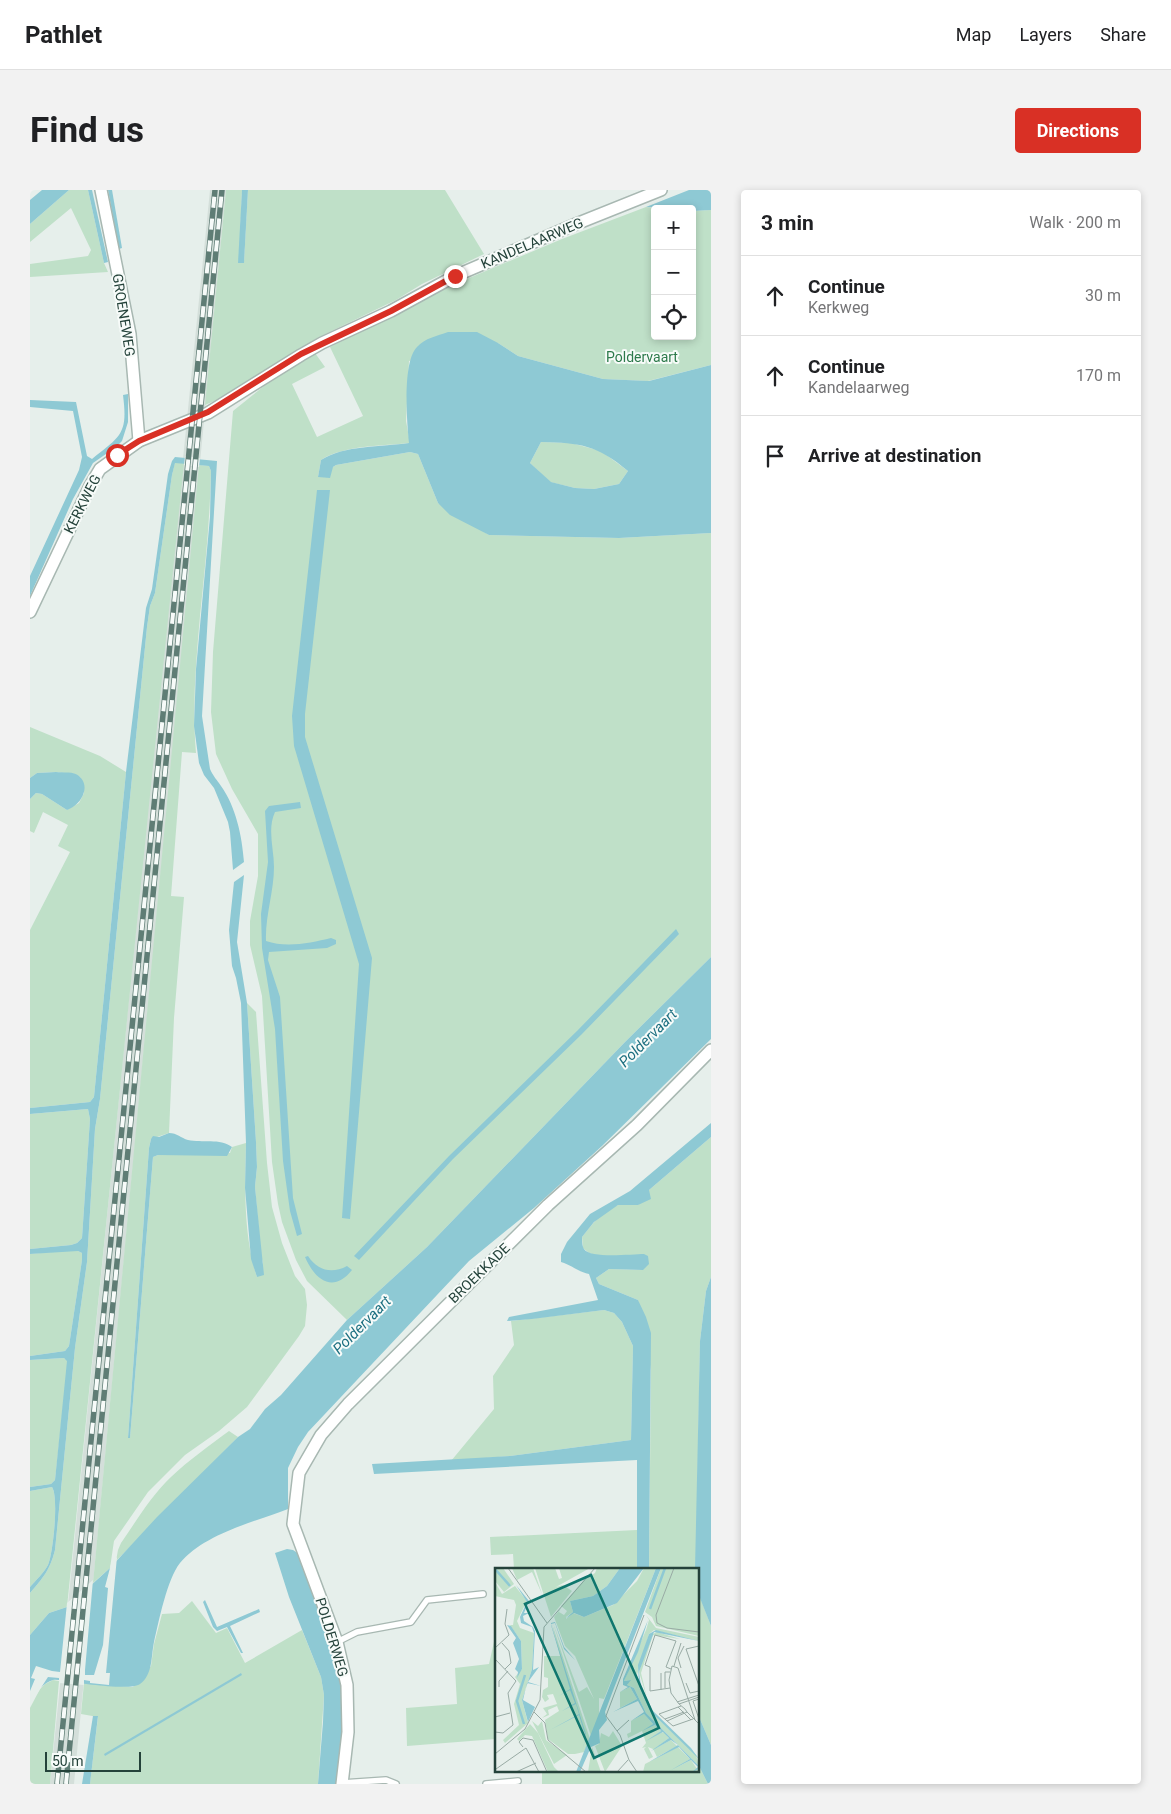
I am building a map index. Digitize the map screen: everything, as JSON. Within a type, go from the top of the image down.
[{"type":"street","name":"GROENEWEG","points":[[101,190],[130,334],[139,441]]},
{"type":"street","name":"KANDELAARWEG","points":[[169,429],[213,410],[301,354],[391,311],[455,276],[661,190]]},
{"type":"street","name":"KERKWEG","points":[[30,612],[80,504],[100,469],[139,441],[169,429]]},
{"type":"street","name":"BROEKKADE","points":[[293,1524],[299,1472],[321,1435],[348,1404],[534,1218],[637,1125],[711,1050]]},
{"type":"street","name":"POLDERWEG","points":[[293,1524],[337,1642],[347,1685],[348,1732],[342,1783]]},
{"type":"lane","points":[[337,1642],[357,1632],[411,1622],[427,1600],[483,1594]]},
{"type":"lane","points":[[342,1783],[386,1780],[396,1784]]},
{"type":"lane","points":[[486,1784],[518,1781]]},
{"type":"shaded area","points":[[210,190],[226,190],[74,1784],[50,1784]]},
{"type":"green space","points":[[69,190],[88,190],[104,263],[108,272],[30,277],[30,264],[88,256],[91,250],[71,208],[30,242],[30,224]]},
{"type":"green space","points":[[226,190],[242,190],[239,263],[244,262],[248,190],[445,190],[484,254],[422,284],[396,300],[317,338],[252,380],[205,405]]},
{"type":"green space","name":"Poldervaart","points":[[646,207],[651,208],[651,340],[696,340],[696,211],[711,210],[711,365],[648,381],[603,379],[518,356],[498,343],[409,361],[406,421],[410,443],[364,447],[330,455],[321,460],[318,477],[336,465],[410,452],[418,454],[438,503],[489,535],[619,538],[711,533],[711,957],[625,1042],[427,1247],[347,1320],[307,1281],[296,1260],[282,1222],[272,1162],[262,996],[250,945],[250,921],[258,876],[258,834],[232,789],[216,754],[211,712],[213,652],[233,411],[264,386],[315,353],[325,367],[292,384],[317,437],[363,416],[330,347],[436,292],[562,239]]},
{"type":"green space","points":[[541,442],[571,443],[601,451],[628,471],[619,484],[594,489],[575,488],[550,482],[530,463]]},
{"type":"green space","points":[[175,462],[184,463],[67,1607],[49,1613],[30,1635],[30,1593],[46,1573],[55,1550],[75,1348],[87,1262],[95,1129],[100,1099],[147,627],[150,606],[155,593]]},
{"type":"green space","points":[[199,465],[209,466],[211,471],[194,702],[196,753],[182,752],[171,896],[184,897],[174,1018],[169,1133],[151,1139],[149,1148],[128,1438],[130,1438],[153,1157],[158,1155],[230,1153],[232,1147],[246,1143],[245,1194],[247,1228],[252,1261],[257,1277],[263,1263],[255,1187],[257,1167],[256,1142],[247,1003],[256,1012],[272,1207],[282,1243],[295,1276],[305,1289],[307,1305],[305,1326],[247,1407],[219,1431],[185,1455],[148,1492],[114,1541],[110,1568],[93,1583]]},
{"type":"green space","points":[[30,727],[100,756],[126,772],[94,1097],[90,1102],[30,1108],[30,930],[70,852],[58,846],[68,825],[43,812],[34,833],[30,831],[30,799],[36,793],[42,794],[67,810],[79,803],[84,793],[84,785],[80,777],[75,774],[37,773],[30,778]]},
{"type":"green space","points":[[88,1109],[90,1119],[82,1238],[77,1243],[71,1245],[30,1249],[30,1114]]},
{"type":"green space","points":[[711,1137],[711,1277],[706,1291],[700,1341],[696,1568],[649,1568],[651,1370],[638,1300],[599,1284],[596,1278],[609,1269],[643,1270],[589,1253],[583,1248],[582,1237],[607,1210],[618,1205],[638,1205],[649,1190]]},
{"type":"green space","points":[[73,1250],[82,1253],[82,1260],[69,1346],[65,1351],[30,1356],[30,1254]]},
{"type":"green space","points":[[604,1310],[614,1313],[622,1322],[633,1346],[631,1440],[510,1456],[451,1461],[494,1409],[493,1376],[514,1345],[511,1321]]},
{"type":"green space","points":[[64,1358],[68,1361],[55,1480],[51,1484],[30,1487],[30,1360]]},
{"type":"green space","points":[[229,1431],[238,1437],[116,1561],[121,1543],[157,1492],[185,1465]]},
{"type":"green space","points":[[52,1487],[55,1513],[50,1559],[44,1571],[30,1587],[30,1491]]},
{"type":"green space","points":[[637,1530],[637,1568],[514,1568],[513,1554],[491,1555],[490,1537]]},
{"type":"green space","points":[[698,1592],[711,1626],[711,1745],[698,1714]]},
{"type":"green space","points":[[192,1601],[216,1633],[227,1628],[245,1663],[302,1630],[321,1677],[324,1695],[318,1784],[90,1784],[98,1717],[81,1714],[84,1683],[133,1687],[151,1666],[154,1644],[162,1614],[179,1613]]},
{"type":"green space","points":[[495,1637],[495,1739],[407,1746],[406,1708],[457,1704],[455,1668],[489,1664]]},
{"type":"green space","points":[[53,1680],[59,1681],[50,1784],[30,1784],[30,1708],[40,1689]]},
{"type":"green space","points":[[698,1764],[708,1784],[542,1784],[542,1772],[698,1772]]},
{"type":"water","points":[[42,190],[69,190],[30,224],[30,200]]},
{"type":"water","points":[[88,190],[92,190],[108,262],[104,263]]},
{"type":"water","points":[[108,190],[112,190],[122,248],[119,249]]},
{"type":"water","points":[[242,190],[248,190],[244,263],[238,263]]},
{"type":"water","points":[[689,190],[711,190],[711,210],[696,211],[696,205],[651,205]]},
{"type":"water","points":[[448,332],[477,332],[518,356],[603,379],[649,381],[711,365],[711,533],[619,538],[489,535],[450,515],[438,503],[418,454],[410,452],[336,465],[333,467],[330,478],[318,477],[321,460],[330,455],[363,447],[409,443],[407,379],[412,355],[424,341]],"holes":[[[541,442],[567,443],[588,447],[607,456],[628,471],[619,484],[594,489],[575,488],[551,482],[530,463]]]},
{"type":"water","points":[[128,394],[128,422],[122,441],[93,463],[73,499],[30,596],[30,576],[79,470],[82,457],[73,411],[30,407],[30,400],[76,402],[87,456],[92,459],[110,445],[120,433],[124,418],[123,395]]},
{"type":"water","points":[[175,457],[217,461],[202,716],[210,769],[231,803],[240,832],[244,862],[233,870],[228,822],[214,788],[204,775],[199,763],[194,726],[196,669],[210,517],[211,471],[209,466],[175,463],[155,593],[150,606],[147,627],[100,1099],[95,1129],[87,1262],[75,1348],[55,1550],[46,1573],[30,1593],[30,1587],[42,1574],[50,1559],[55,1502],[52,1487],[30,1491],[30,1487],[51,1484],[55,1480],[67,1361],[64,1358],[30,1360],[30,1356],[65,1351],[69,1346],[82,1253],[78,1251],[30,1254],[30,1249],[71,1245],[77,1243],[82,1238],[90,1119],[88,1109],[30,1114],[30,1108],[90,1102],[94,1097],[126,772],[146,608],[152,589],[168,474]]},
{"type":"water","points":[[317,490],[330,490],[305,714],[305,737],[372,958],[350,1219],[342,1218],[359,964],[294,746],[292,716]]},
{"type":"water","points":[[37,773],[77,774],[83,780],[83,796],[76,805],[67,810],[42,794],[36,793],[30,799],[30,778]]},
{"type":"water","points":[[300,802],[301,808],[275,812],[271,825],[274,876],[266,941],[290,944],[331,938],[336,940],[336,944],[327,948],[269,952],[268,960],[280,997],[293,1198],[302,1234],[297,1236],[290,1211],[283,1161],[275,1029],[262,948],[261,914],[268,862],[265,811],[269,806]]},
{"type":"water","points":[[244,875],[237,942],[247,1003],[256,1142],[257,1167],[255,1187],[264,1275],[257,1277],[251,1259],[245,1188],[246,1143],[241,1003],[232,966],[229,930],[234,882]]},
{"type":"water","points":[[676,929],[679,934],[582,1034],[453,1159],[359,1260],[354,1256],[449,1156],[578,1030]]},
{"type":"water","name":"Poldervaart","points":[[711,957],[711,1039],[602,1146],[534,1208],[469,1261],[308,1432],[288,1468],[288,1509],[230,1530],[202,1544],[180,1563],[167,1589],[154,1642],[151,1665],[144,1680],[140,1684],[127,1687],[53,1680],[43,1685],[30,1699],[30,1635],[49,1613],[67,1607],[110,1568],[157,1517],[238,1437],[250,1429],[265,1409],[281,1395],[347,1320],[427,1247],[625,1042]]},
{"type":"water","points":[[711,1123],[711,1137],[649,1190],[651,1199],[638,1205],[618,1205],[594,1222],[582,1237],[584,1249],[594,1254],[644,1254],[648,1256],[649,1264],[643,1270],[609,1269],[596,1278],[599,1284],[638,1300],[651,1333],[649,1568],[637,1568],[637,1460],[374,1474],[372,1464],[510,1456],[631,1440],[633,1346],[622,1322],[614,1313],[604,1310],[507,1321],[509,1317],[598,1300],[589,1274],[561,1262],[561,1254],[567,1242],[590,1214],[630,1191]]},
{"type":"water","points":[[169,1133],[188,1140],[216,1142],[232,1147],[227,1156],[158,1155],[153,1157],[130,1438],[128,1438],[149,1148],[153,1136],[159,1137]]},
{"type":"water","points":[[308,1256],[316,1265],[326,1270],[336,1270],[347,1266],[352,1270],[338,1281],[325,1281],[319,1278],[309,1265],[305,1257]]},
{"type":"water","points":[[711,1277],[711,1626],[698,1593],[698,1568],[695,1568],[700,1341],[706,1291]]},
{"type":"water","points":[[287,1549],[299,1554],[326,1624],[340,1678],[344,1718],[338,1784],[318,1784],[324,1695],[321,1677],[289,1597],[275,1553]]},
{"type":"water","points":[[205,1600],[217,1627],[259,1609],[260,1612],[230,1626],[243,1653],[241,1653],[227,1627],[217,1631],[213,1627],[203,1602]]},
{"type":"water","points":[[241,1673],[242,1675],[105,1756],[104,1754]]},
{"type":"water","points":[[698,1714],[711,1745],[711,1784],[708,1784],[698,1764]]},
{"type":"water","points":[[93,1716],[98,1716],[90,1784],[82,1784]]},
{"type":"pier","points":[[185,456],[200,458],[199,467],[184,465]]},
{"type":"pier","points":[[117,1557],[106,1673],[110,1673],[109,1685],[90,1683],[90,1681],[84,1680],[84,1685],[59,1683],[59,1678],[48,1677],[30,1702],[30,1691],[35,1679],[31,1678],[36,1666],[60,1672],[67,1603],[93,1580],[85,1675],[94,1675],[103,1645],[108,1588],[105,1587],[111,1564]]},
{"type":"railway","points":[[57,1784],[215,190]]},
{"type":"railway","points":[[66,1784],[222,190]]},
{"type":"route","points":[[117,455],[139,441],[186,423],[218,407],[301,354],[391,311],[455,276]]}]
